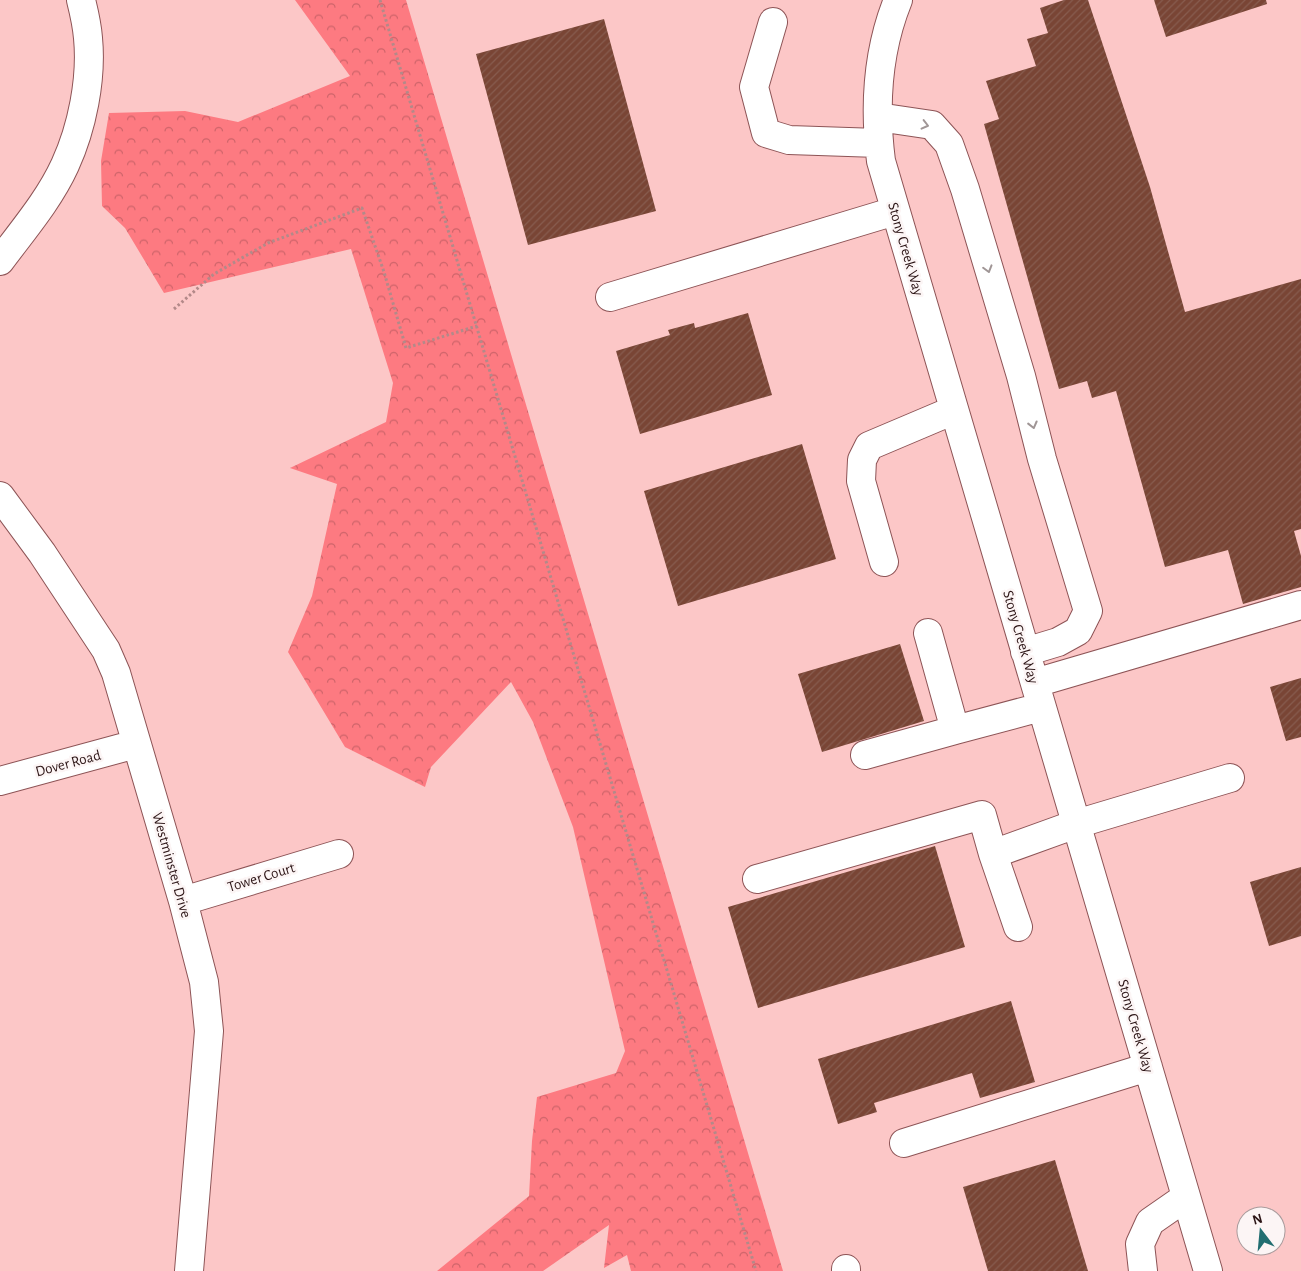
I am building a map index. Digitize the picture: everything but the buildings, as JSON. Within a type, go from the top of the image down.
[{"type":"street","points":[[0,261],[42,204],[65,166],[80,125],[87,86],[88,39],[81,0]]},
{"type":"street","name":"Stony Creek Way","points":[[898,0],[888,24],[878,83],[880,161],[1208,1271]]},
{"type":"street","points":[[773,22],[754,87],[766,133],[789,140],[932,125],[949,144],[965,188],[1021,376],[1042,459],[1088,611],[1078,630],[1058,642],[1025,652]]},
{"type":"street","points":[[610,297],[895,211]]},
{"type":"street","points":[[884,562],[861,480],[862,460],[869,446],[954,410]]},
{"type":"street","name":"Westminster Drive","points":[[0,496],[42,554],[106,650],[116,673],[183,901],[204,982],[209,1031],[189,1271]]},
{"type":"street","points":[[865,755],[955,730],[1038,695],[1301,605]]},
{"type":"street","points":[[928,633],[955,730]]},
{"type":"street","name":"Dover Road","points":[[0,781],[136,744]]},
{"type":"street","points":[[993,854],[1076,824],[1230,778]]},
{"type":"street","points":[[757,879],[982,815],[1018,927]]},
{"type":"street","name":"Tower Court","points":[[183,901],[339,854]]},
{"type":"street","points":[[904,1143],[1148,1067]]},
{"type":"street","points":[[1143,1271],[1140,1244],[1150,1222],[1186,1197]]},
{"type":"path","points":[[380,0],[756,1271]]},
{"type":"path","points":[[174,309],[214,274],[268,243],[362,208],[384,272],[406,348],[477,326]]},
{"type":"green space","points":[[295,0],[406,0],[783,1271],[631,1271],[627,1255],[604,1268],[609,1225],[543,1271],[437,1271],[529,1196],[537,1097],[616,1073],[625,1051],[573,827],[533,722],[511,682],[431,767],[425,787],[345,747],[288,652],[312,596],[337,484],[290,468],[386,422],[393,383],[351,249],[164,293],[125,228],[102,206],[101,161],[109,113],[185,111],[238,122],[350,76]]}]
